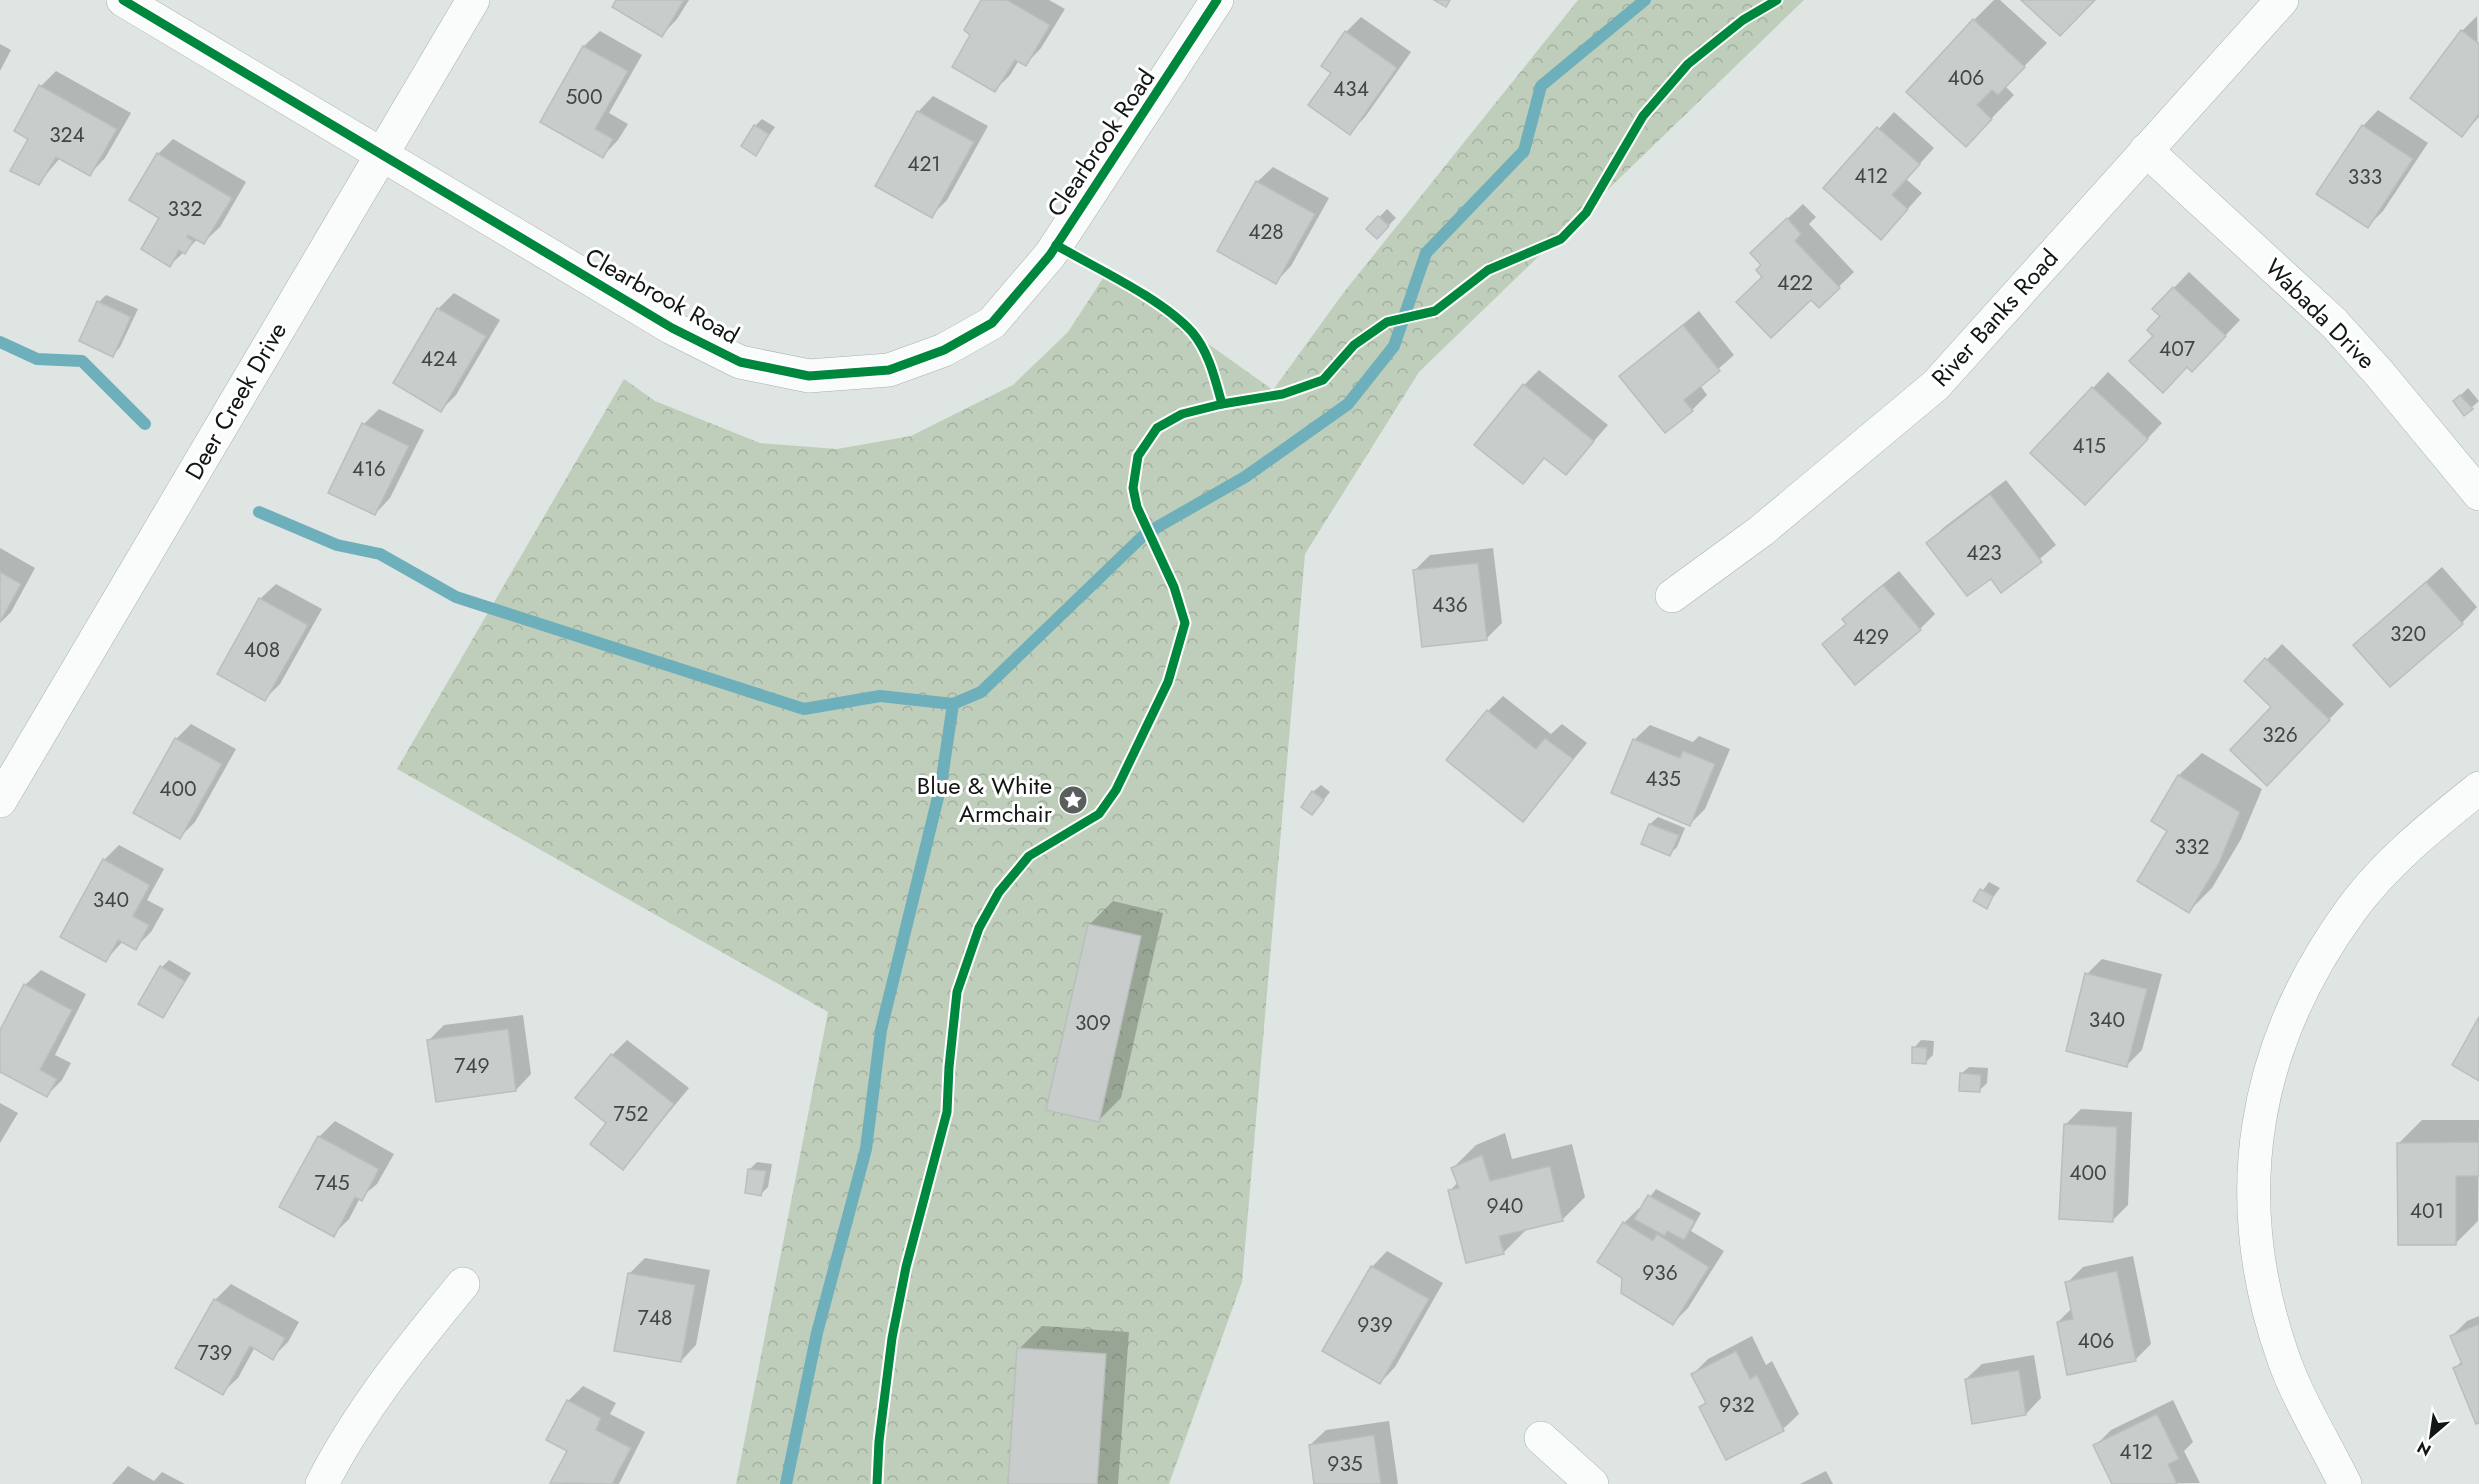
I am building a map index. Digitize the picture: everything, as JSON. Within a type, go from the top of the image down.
[{"type":"street","name":"Clearbrook Road","points":[[123,0],[672,328],[740,362],[809,376],[889,370],[944,350],[992,323],[1050,255],[1217,0]]},
{"type":"street","name":"Deer Creek Drive","points":[[5,783],[473,0]]},
{"type":"street","name":"River Banks Road","points":[[1672,596],[1761,531],[1936,385],[2282,0]]},
{"type":"street","name":"Wabada Drive","points":[[2146,150],[2334,323],[2379,373],[2479,494]]},
{"type":"street","points":[[2345,1484],[2284,1359],[2269,1310],[2258,1267],[2252,1189],[2256,1143],[2268,1083],[2291,1010],[2307,975],[2352,908],[2389,866],[2479,788]]},
{"type":"street","points":[[322,1484],[333,1462],[396,1365],[463,1284]]},
{"type":"street","points":[[1541,1438],[1592,1484]]},
{"type":"green space","points":[[1578,0],[1804,0],[1419,372],[1305,554],[1242,1282],[1169,1484],[736,1484],[828,1012],[397,769],[624,379],[655,401],[760,443],[837,449],[911,436],[1013,385],[1068,332],[1107,272],[1273,390],[1344,292]]},
{"type":"building","points":[[616,0],[684,0],[662,37],[612,7]]},
{"type":"building","points":[[981,0],[1007,0],[1050,25],[1026,66],[1015,60],[995,92],[952,67],[970,35],[964,30]]},
{"type":"building","points":[[1434,0],[1450,0],[1446,7]]},
{"type":"building","points":[[2021,0],[2095,0],[2060,36]]},
{"type":"building","points":[[1973,19],[2025,67],[1998,95],[1992,90],[1977,105],[1992,119],[1966,147],[1906,92]]},
{"type":"building","points":[[2461,30],[2479,44],[2479,114],[2462,137],[2410,98]]},
{"type":"building","points":[[1345,31],[1397,68],[1350,135],[1308,105],[1331,73],[1321,66]]},
{"type":"building","points":[[583,46],[628,71],[595,129],[613,139],[603,158],[540,122]]},
{"type":"building","points":[[39,85],[117,129],[90,176],[56,157],[39,185],[10,171],[28,139],[14,131]]},
{"type":"building","points":[[917,111],[974,142],[932,218],[875,186]]},
{"type":"building","points":[[754,125],[769,134],[756,156],[741,146]]},
{"type":"building","points":[[2362,125],[2413,159],[2368,228],[2316,194]]},
{"type":"building","points":[[1877,127],[1920,164],[1892,195],[1908,209],[1881,240],[1823,188]]},
{"type":"building","points":[[157,153],[232,198],[204,244],[188,235],[187,237],[193,241],[185,254],[179,250],[170,267],[141,249],[159,218],[129,200]]},
{"type":"building","points":[[1256,181],[1315,214],[1276,284],[1217,251]]},
{"type":"building","points":[[1378,216],[1389,226],[1377,239],[1366,229]]},
{"type":"building","points":[[1787,218],[1801,234],[1795,241],[1840,288],[1819,308],[1811,300],[1771,338],[1736,302],[1762,277],[1756,270],[1761,265],[1750,253]]},
{"type":"building","points":[[2173,287],[2226,336],[2192,372],[2187,367],[2163,393],[2129,361],[2153,336],[2147,330],[2160,316],[2152,309]]},
{"type":"building","points":[[97,301],[131,317],[113,357],[79,341]]},
{"type":"building","points":[[437,308],[486,336],[441,412],[393,383]]},
{"type":"building","points":[[1683,325],[1720,371],[1684,400],[1693,411],[1665,433],[1619,376]]},
{"type":"building","points":[[1523,384],[1594,441],[1566,475],[1544,458],[1523,484],[1474,445]]},
{"type":"building","points":[[2092,387],[2148,439],[2085,505],[2030,453]]},
{"type":"building","points":[[2460,395],[2473,409],[2464,416],[2453,401]]},
{"type":"building","points":[[362,423],[409,446],[375,515],[328,493]]},
{"type":"building","points":[[1990,494],[2042,562],[2001,593],[1991,579],[1967,596],[1926,543]]},
{"type":"building","points":[[1478,563],[1487,640],[1422,647],[1413,570]]},
{"type":"building","points":[[0,572],[21,584],[0,622]]},
{"type":"building","points":[[2426,582],[2463,624],[2390,687],[2353,645]]},
{"type":"building","points":[[1883,585],[1921,630],[1855,685],[1822,644],[1846,624],[1842,619]]},
{"type":"building","points":[[259,598],[308,625],[265,701],[217,674]]},
{"type":"building","points":[[2265,658],[2330,720],[2267,786],[2230,750],[2271,707],[2244,681]]},
{"type":"building","points":[[1487,710],[1536,749],[1545,738],[1573,759],[1523,822],[1446,760]]},
{"type":"building","points":[[175,738],[222,764],[180,839],[133,813]]},
{"type":"building","points":[[1633,739],[1680,758],[1683,751],[1715,764],[1690,826],[1611,793]]},
{"type":"building","points":[[2178,775],[2240,812],[2219,863],[2189,913],[2137,881],[2167,831],[2151,821]]},
{"type":"building","points":[[1312,791],[1324,800],[1312,815],[1301,807]]},
{"type":"building","points":[[1649,824],[1679,835],[1670,856],[1641,844]]},
{"type":"building","points":[[103,859],[150,885],[133,916],[149,925],[136,950],[118,940],[106,962],[60,937]]},
{"type":"building","points":[[1980,889],[1993,896],[1987,909],[1973,901]]},
{"type":"building","points":[[1088,924],[1141,936],[1099,1122],[1046,1110]]},
{"type":"building","points":[[160,966],[185,981],[163,1018],[138,1004]]},
{"type":"building","points":[[2085,973],[2147,989],[2127,1067],[2066,1051]]},
{"type":"building","points":[[24,984],[72,1010],[40,1070],[57,1079],[47,1097],[0,1072],[0,1030]]},
{"type":"building","points":[[2479,1017],[2479,1081],[2452,1065]]},
{"type":"building","points":[[508,1029],[516,1091],[436,1102],[427,1040]]},
{"type":"building","points":[[1912,1047],[1927,1048],[1926,1064],[1912,1063]]},
{"type":"building","points":[[611,1054],[674,1104],[623,1170],[590,1144],[606,1123],[575,1098]]},
{"type":"building","points":[[1960,1073],[1981,1075],[1980,1092],[1959,1091]]},
{"type":"building","points":[[2064,1124],[2117,1127],[2113,1222],[2059,1219]]},
{"type":"building","points":[[318,1136],[379,1169],[362,1201],[355,1197],[334,1237],[279,1207]]},
{"type":"building","points":[[2479,1142],[2479,1176],[2456,1176],[2456,1245],[2398,1245],[2397,1143]]},
{"type":"building","points":[[1482,1155],[1490,1181],[1550,1166],[1563,1221],[1499,1236],[1504,1254],[1466,1263],[1448,1190],[1459,1188],[1451,1168]]},
{"type":"building","points":[[748,1169],[766,1171],[761,1196],[745,1193]]},
{"type":"building","points":[[1648,1195],[1695,1221],[1684,1240],[1667,1231],[1665,1236],[1634,1219]]},
{"type":"building","points":[[1623,1222],[1653,1241],[1657,1234],[1709,1267],[1673,1325],[1621,1293],[1622,1278],[1597,1262]]},
{"type":"building","points":[[1371,1266],[1429,1299],[1380,1384],[1322,1351]]},
{"type":"building","points":[[2117,1271],[2136,1361],[2067,1375],[2057,1322],[2073,1319],[2065,1282]]},
{"type":"building","points":[[628,1273],[695,1285],[681,1362],[614,1351]]},
{"type":"building","points":[[214,1299],[285,1338],[273,1360],[250,1346],[223,1395],[175,1368]]},
{"type":"building","points":[[2479,1324],[2479,1423],[2476,1424],[2453,1368],[2462,1364],[2450,1336]]},
{"type":"building","points":[[1017,1348],[1106,1354],[1097,1484],[1008,1484]]},
{"type":"building","points":[[1736,1351],[1750,1379],[1757,1375],[1784,1431],[1726,1460],[1699,1407],[1706,1403],[1691,1374]]},
{"type":"building","points":[[2019,1370],[2026,1415],[1972,1424],[1965,1379]]},
{"type":"building","points":[[567,1400],[601,1418],[596,1430],[631,1448],[612,1484],[550,1483],[567,1451],[546,1440]]},
{"type":"building","points":[[2157,1414],[2179,1459],[2168,1464],[2177,1484],[2112,1484],[2093,1445]]},
{"type":"building","points":[[1374,1435],[1381,1484],[1314,1484],[1309,1445]]},
{"type":"waterway","points":[[259,512],[337,545],[380,554],[456,597],[804,709],[880,696],[953,704],[981,692],[1145,534],[1245,477],[1348,404],[1394,346],[1426,253],[1524,151],[1541,86],[1645,0]]},
{"type":"waterway","points":[[0,342],[37,359],[82,361],[145,424]]},
{"type":"waterway","points":[[786,1484],[817,1333],[866,1149],[881,1030],[941,785],[953,704]]},
{"type":"cycle path","points":[[123,0],[672,328],[740,362],[809,376],[889,370],[944,350],[992,323],[1050,255],[1217,0]]},
{"type":"cycle path","points":[[877,1484],[879,1441],[892,1338],[906,1267],[947,1112],[957,992],[979,928],[999,892],[1029,856],[1099,814],[1116,790],[1168,682],[1185,623],[1174,587],[1137,507],[1133,488],[1138,456],[1157,428],[1182,414],[1222,404],[1283,394],[1323,380],[1354,345],[1387,322],[1435,311],[1488,270],[1561,239],[1586,213],[1643,116],[1688,64],[1743,20],[1777,0]]},
{"type":"cycle path","points":[[1056,245],[1128,285],[1179,319],[1203,348],[1222,404]]},
{"type":"place","name":"Blue & White Armchair","points":[[1073,800]]}]
